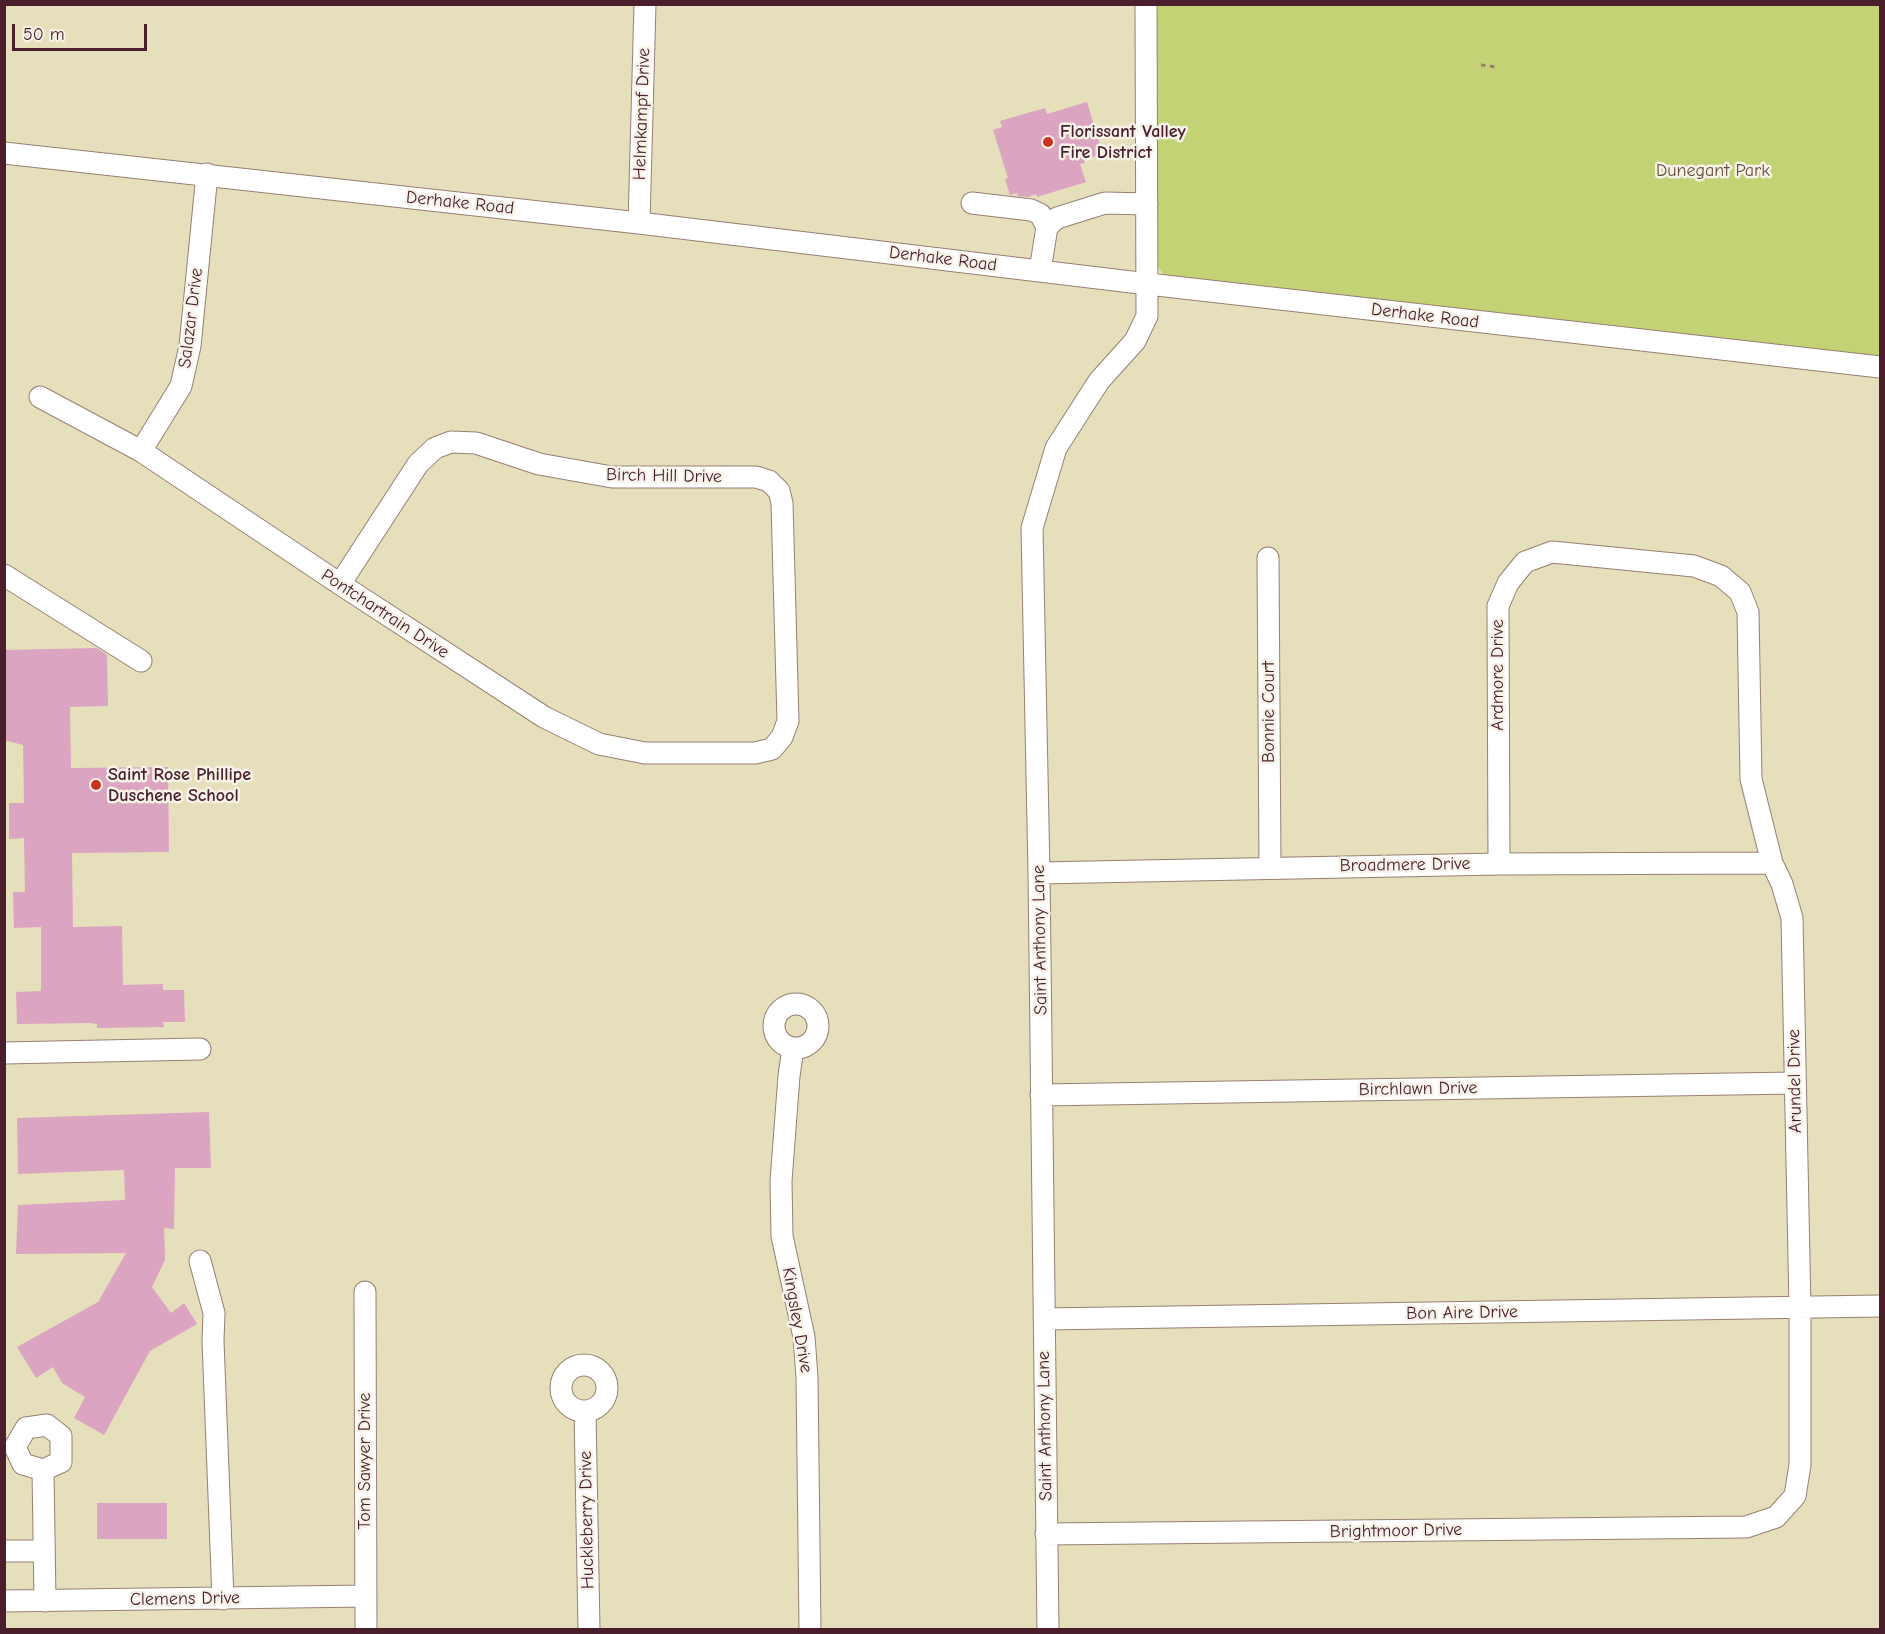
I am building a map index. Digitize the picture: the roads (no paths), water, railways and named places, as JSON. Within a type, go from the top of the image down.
[{"type":"street","name":"Helmkampf Drive","points":[[639,222],[645,4]]},
{"type":"street","name":"Saint Anthony Lane","points":[[1048,1629],[1039,873],[1032,528],[1056,448],[1099,381],[1135,341],[1147,316],[1146,4]]},
{"type":"street","name":"Derhake Road","points":[[4,153],[639,222],[1148,284],[1881,368]]},
{"type":"street","name":"Salazar Drive","points":[[141,451],[181,386],[190,346],[207,174]]},
{"type":"street","points":[[972,203],[1031,210],[1040,214],[1047,227],[1040,271]]},
{"type":"street","points":[[1047,227],[1057,218],[1105,203],[1147,204]]},
{"type":"street","name":"Pontchartrain Drive","points":[[40,397],[141,451],[544,717],[599,744],[645,753],[755,753]]},
{"type":"street","name":"Birch Hill Drive","points":[[340,584],[418,464],[435,448],[451,442],[476,443],[539,464],[612,477],[756,477],[769,481],[779,491],[782,503],[788,721],[782,737],[772,749],[755,753]]},
{"type":"street","name":"Ardmore Drive","points":[[1499,864],[1498,606],[1508,583],[1525,562],[1552,552],[1694,566],[1721,576],[1740,592],[1748,612]]},
{"type":"street","name":"Bonnie Court","points":[[1268,558],[1270,867]]},
{"type":"street","points":[[4,575],[141,661]]},
{"type":"street","name":"Arundel Drive","points":[[1746,1527],[1776,1517],[1795,1496],[1800,1465],[1800,1308],[1792,918],[1782,884],[1772,863],[1751,779],[1748,612]]},
{"type":"street","name":"Broadmere Drive","points":[[1039,873],[1270,867],[1772,863]]},
{"type":"street","name":"Kingsley Drive","points":[[793,1048],[781,1181],[782,1236],[804,1337],[807,1377],[810,1629]]},
{"type":"street","points":[[4,1053],[200,1049]]},
{"type":"street","name":"Birchlawn Drive","points":[[1041,1095],[1795,1083]]},
{"type":"street","points":[[200,1261],[214,1313],[213,1341],[223,1599]]},
{"type":"street","name":"Tom Sawyer Drive","points":[[365,1292],[366,1629]]},
{"type":"street","name":"Bon Aire Drive","points":[[1044,1318],[1881,1306]]},
{"type":"street","name":"Huckleberry Drive","points":[[585,1411],[589,1629]]},
{"type":"street","points":[[43,1470],[45,1601]]},
{"type":"street","name":"Brightmoor Drive","points":[[1046,1534],[1746,1527]]},
{"type":"street","points":[[4,1551],[44,1551]]},
{"type":"street","name":"Clemens Drive","points":[[4,1602],[365,1596]]},
{"type":"place","name":"Florissant Valley Fire District","points":[[1048,142]]},
{"type":"place","name":"Saint Rose Phillipe Duschene School","points":[[96,785]]},
{"type":"park label","name":"Dunegant Park","points":[[1713,171]]}]
